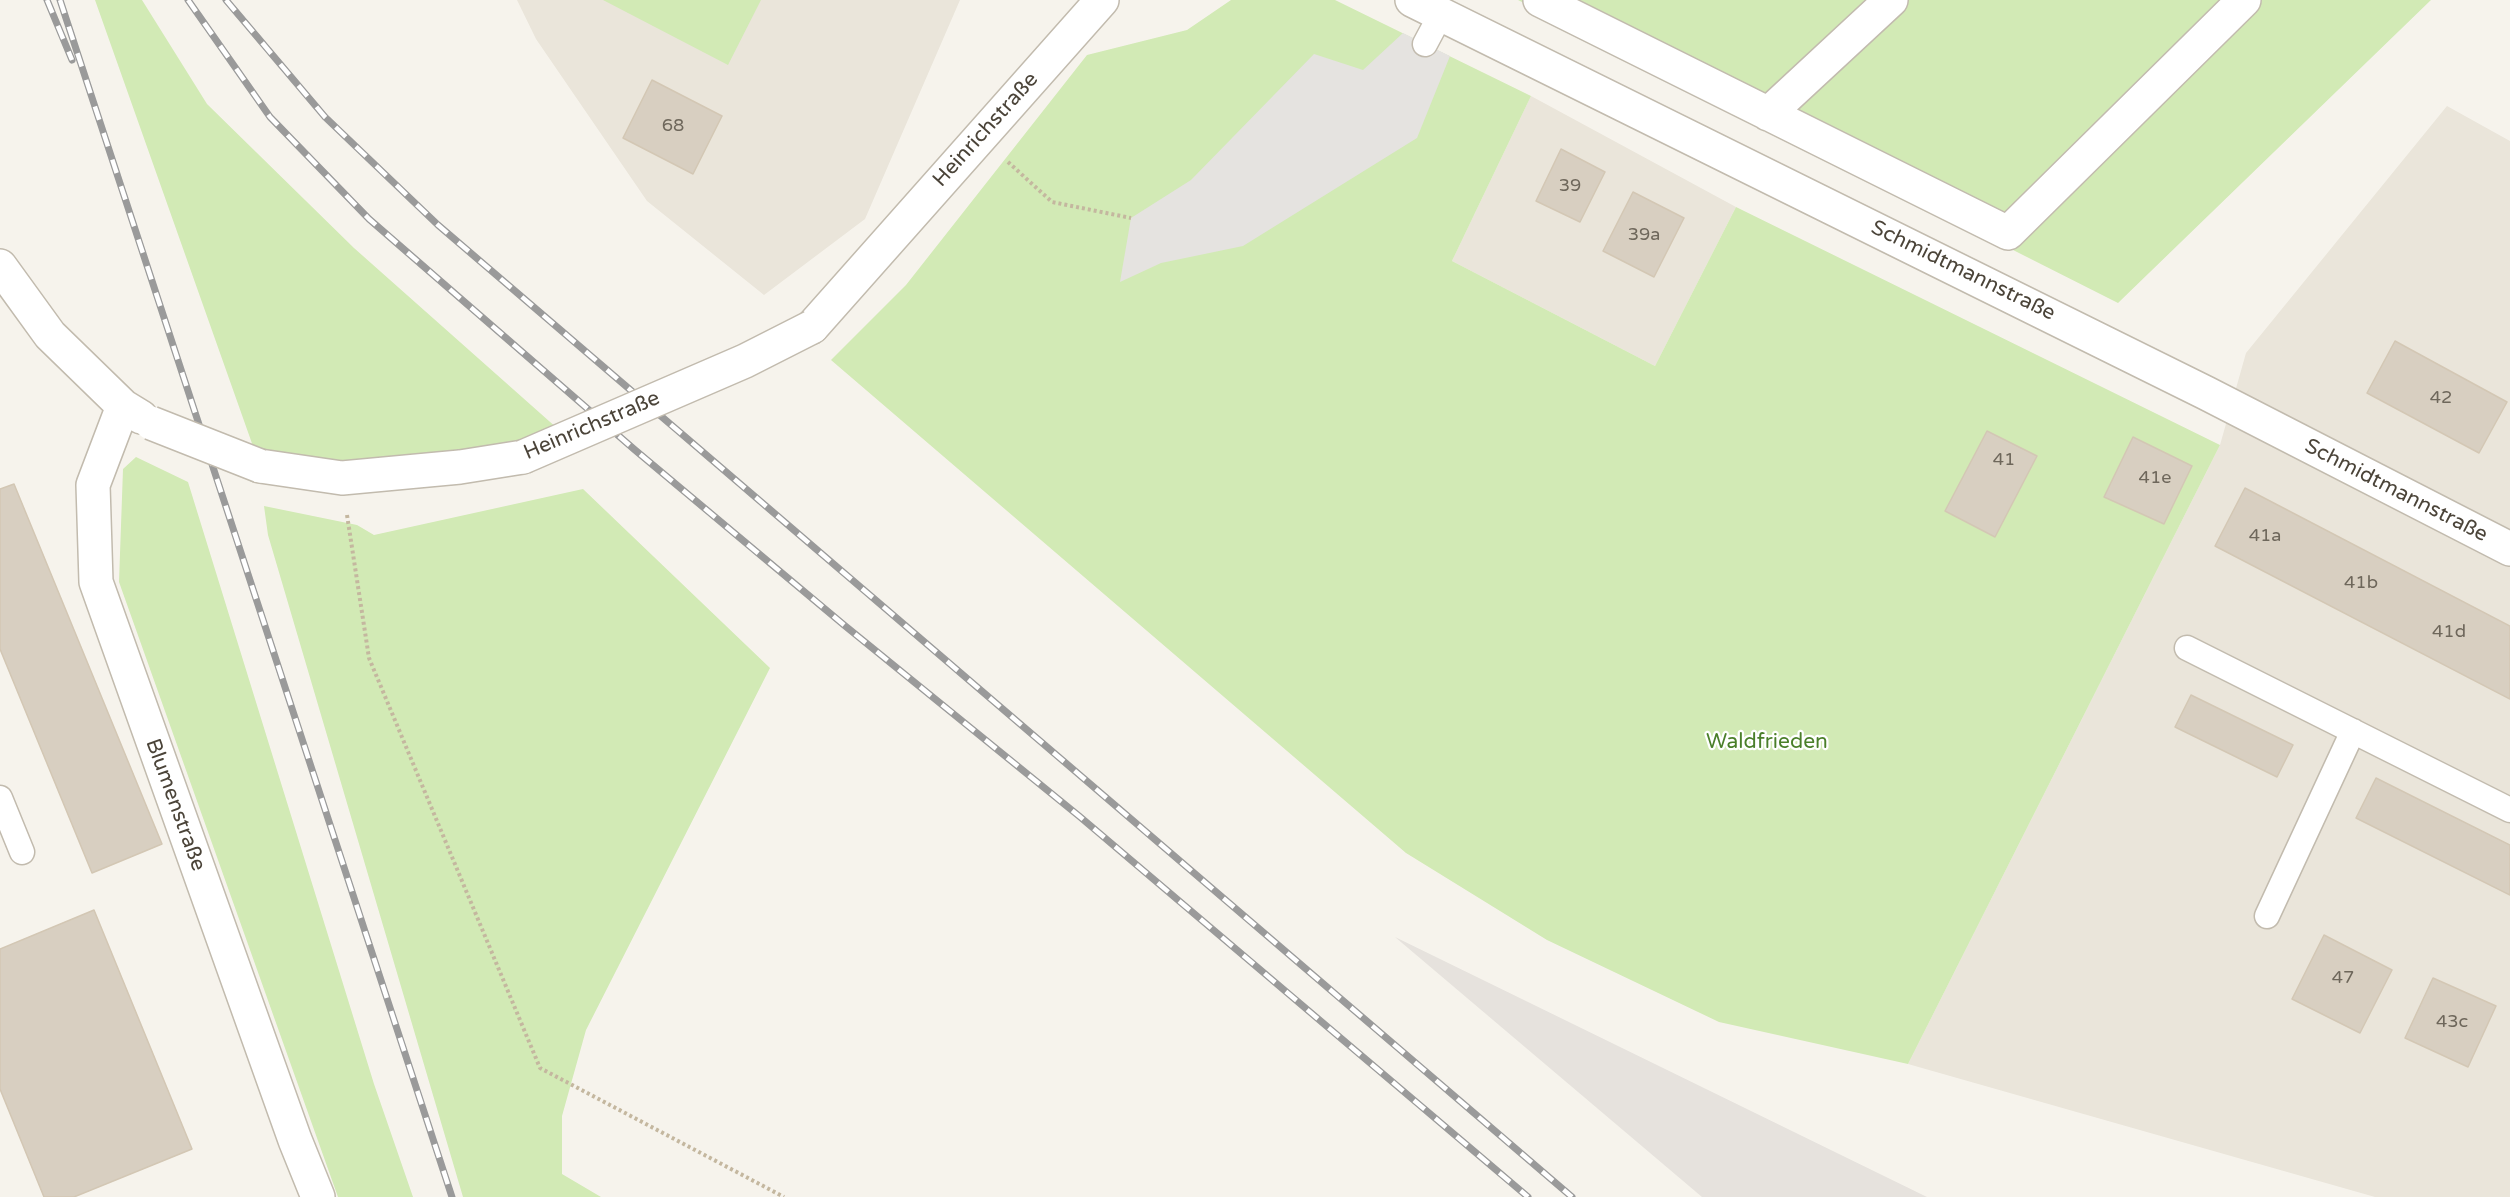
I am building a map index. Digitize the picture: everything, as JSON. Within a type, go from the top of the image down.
[{"type":"street","name":"Heinrichstraße","points":[[0,266],[50,336],[123,406],[151,423],[260,466],[342,478],[460,467],[523,457],[745,361],[812,327],[1102,0]]},
{"type":"street","name":"Schmidtmannstraße","points":[[1412,0],[2506,538]]},
{"type":"street","points":[[1540,0],[2008,233],[2244,0]]},
{"type":"street","points":[[1768,114],[1891,0]]},
{"type":"street","name":"Blumenstraße","points":[[123,406],[93,485],[96,582],[295,1140],[318,1197]]},
{"type":"lane","points":[[1425,44],[1441,14]]},
{"type":"lane","points":[[2187,648],[2510,810]]},
{"type":"lane","points":[[2267,916],[2353,731]]},
{"type":"lane","points":[[0,798],[22,852]]},
{"type":"path","points":[[980,137],[1052,202],[1131,218]]},
{"type":"path","points":[[342,478],[369,658],[540,1068],[784,1197]]},
{"type":"shaded area","points":[[517,0],[960,0],[865,219],[764,295],[647,201],[536,39]]},
{"type":"shaded area","points":[[1403,33],[1450,56],[1417,138],[1243,246],[1161,263],[1120,282],[1131,218],[1191,180],[1314,54],[1363,70]]},
{"type":"shaded area","points":[[1531,96],[1736,207],[1655,366],[1452,261]]},
{"type":"shaded area","points":[[2447,106],[2510,141],[2510,1197],[2375,1197],[1908,1064],[2220,445],[2246,353]]},
{"type":"shaded area","points":[[1395,937],[1927,1197],[1702,1197]]},
{"type":"green space","points":[[95,0],[142,0],[207,104],[354,248],[567,437],[523,457],[260,466]]},
{"type":"green space","points":[[603,0],[761,0],[728,65]]},
{"type":"green space","name":"Waldfrieden","points":[[1231,0],[1335,0],[1531,96],[1452,261],[1655,366],[1736,207],[2220,445],[1908,1064],[1719,1022],[1547,940],[1406,853],[831,360],[906,285],[1087,55],[1187,30]]},
{"type":"green space","points":[[1518,0],[2431,0],[2118,303]]},
{"type":"green space","points":[[136,457],[188,482],[374,1084],[413,1197],[338,1197],[119,582],[123,469]]},
{"type":"green space","points":[[583,489],[770,668],[586,1030],[562,1116],[562,1174],[601,1197],[463,1197],[268,535],[264,506],[357,525],[374,535]]},
{"type":"building","points":[[652,80],[722,116],[693,174],[623,138]]},
{"type":"building","points":[[1561,149],[1605,172],[1580,222],[1536,201]]},
{"type":"building","points":[[1633,192],[1684,218],[1654,277],[1603,251]]},
{"type":"building","points":[[2395,341],[2507,402],[2479,453],[2367,393]]},
{"type":"building","points":[[1987,431],[2037,456],[1995,537],[1945,511]]},
{"type":"building","points":[[2133,437],[2192,466],[2164,524],[2104,497]]},
{"type":"building","points":[[14,484],[162,844],[92,873],[0,649],[0,489]]},
{"type":"building","points":[[2245,488],[2510,626],[2510,699],[2215,546]]},
{"type":"building","points":[[2191,695],[2293,745],[2277,777],[2175,727]]},
{"type":"building","points":[[2376,778],[2510,845],[2510,895],[2356,818]]},
{"type":"building","points":[[94,910],[192,1149],[74,1197],[44,1197],[0,1089],[0,949]]},
{"type":"building","points":[[2324,935],[2392,970],[2360,1033],[2292,999]]},
{"type":"building","points":[[2433,978],[2496,1006],[2468,1067],[2405,1038]]},
{"type":"railway","points":[[47,0],[72,60]]},
{"type":"railway","points":[[60,0],[452,1197]]},
{"type":"railway","points":[[188,0],[270,117],[369,219],[635,450],[844,625],[1079,816],[1528,1197]]},
{"type":"railway","points":[[226,0],[325,117],[438,225],[1572,1197]]}]
